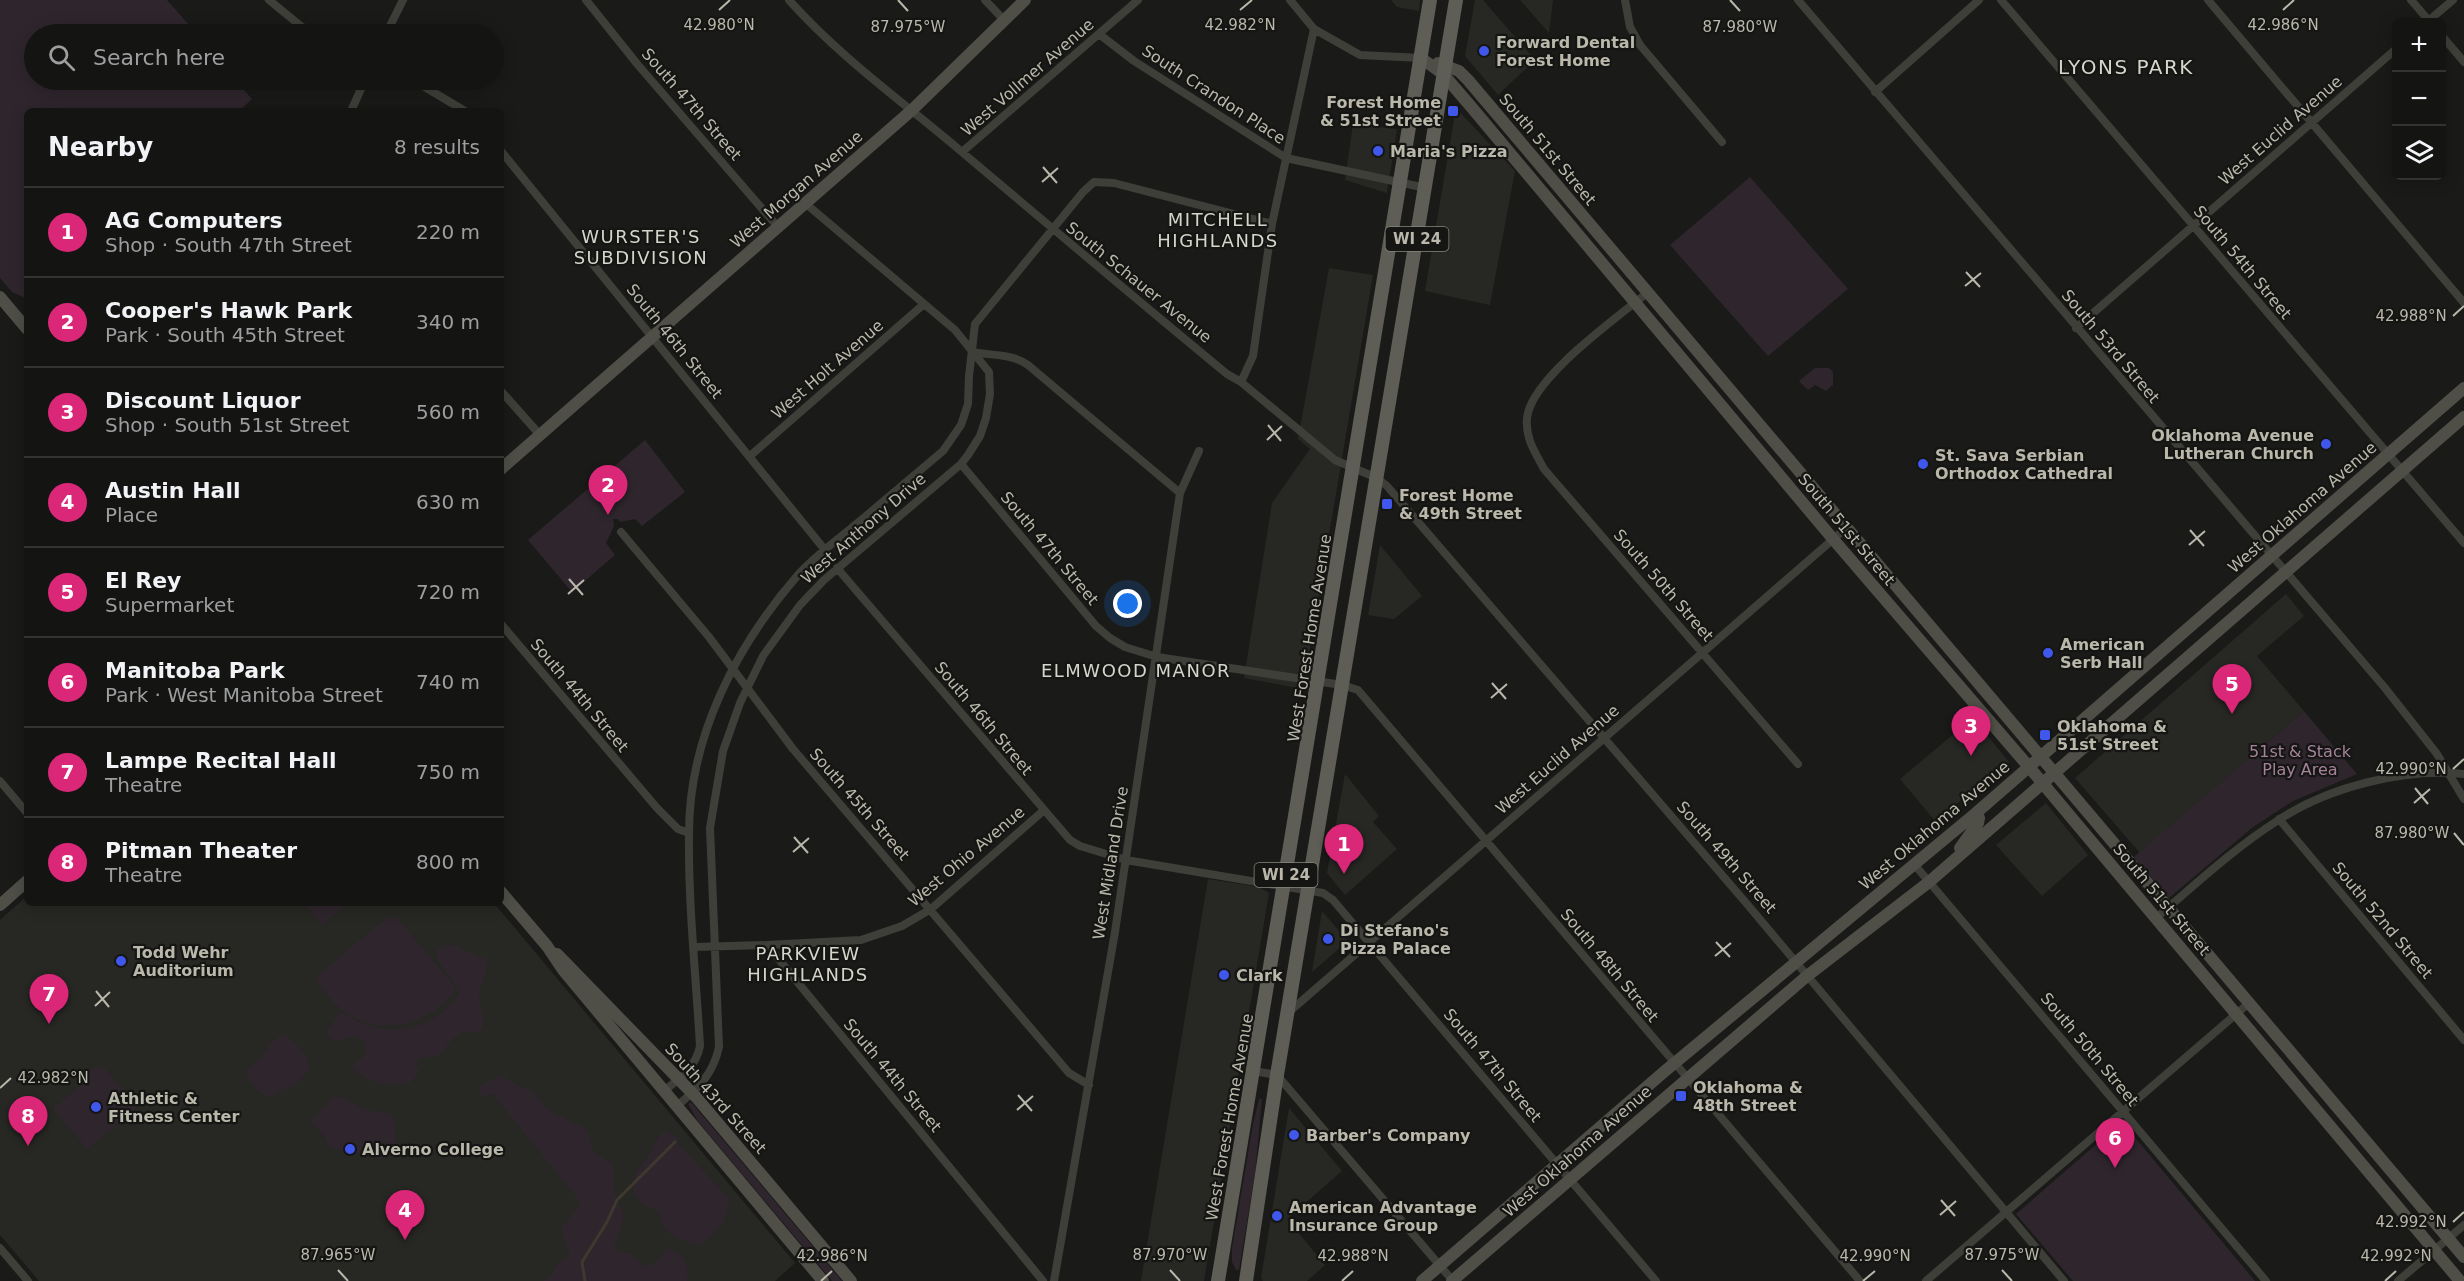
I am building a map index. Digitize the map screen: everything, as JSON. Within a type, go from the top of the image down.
[{"type":"main road","name":"West Forest Home Avenue","points":[[1218,1281],[1253,1071],[1296,889],[1330,683],[1353,469],[1430,0]]},
{"type":"main road","name":"West Forest Home Avenue","points":[[1246,1281],[1288,1012],[1296,889],[1330,683],[1377,478],[1456,0]]},
{"type":"street","points":[[269,0],[298,24]]},
{"type":"street","points":[[391,24],[403,0]]},
{"type":"street","name":"South 47th Street","points":[[586,0],[638,65],[778,227]]},
{"type":"street","points":[[789,0],[841,53],[912,110]]},
{"type":"street","points":[[985,0],[1004,21]]},
{"type":"street","name":"West Morgan Avenue","points":[[504,466],[912,110],[1025,0]]},
{"type":"street","name":"West Vollmer Avenue","points":[[962,152],[1138,0]]},
{"type":"street","points":[[1290,0],[1314,29],[1360,55],[1421,58]]},
{"type":"street","name":"South 53rd Street","points":[[1798,0],[2385,688],[2437,753],[2464,800]]},
{"type":"street","points":[[1875,92],[1979,0]]},
{"type":"street","name":"South 54th Street","points":[[2001,0],[2464,543]]},
{"type":"street","points":[[2208,0],[2464,303]]},
{"type":"street","points":[[2411,0],[2426,18]]},
{"type":"street","points":[[2433,18],[2453,0]]},
{"type":"street","points":[[1625,1],[1630,27],[1640,45],[1722,142]]},
{"type":"street","points":[[1241,382],[1253,356],[1272,224],[1314,29]]},
{"type":"street","name":"South Crandon Place","points":[[1099,34],[1134,61],[1286,158],[1426,188]]},
{"type":"street","points":[[2446,41],[2464,62]]},
{"type":"street","name":"West Euclid Avenue","points":[[2076,328],[2392,53]]},
{"type":"street","name":"South 51st Street","points":[[1421,58],[1444,70],[1833,539],[2043,783],[2460,1281]]},
{"type":"street","name":"South 51st Street","points":[[1444,70],[1459,71],[1468,80],[2464,1257]]},
{"type":"street","points":[[352,108],[360,90]]},
{"type":"street","points":[[430,90],[460,108]]},
{"type":"street","name":"South Schauer Avenue","points":[[912,110],[1052,230],[1227,374],[1241,382],[1335,460],[1353,469]]},
{"type":"street","name":"South 46th Street","points":[[504,155],[825,550]]},
{"type":"street","name":"West Anthony Drive","points":[[664,1091],[698,1059],[700,1046],[688,833],[692,794],[704,737],[716,704],[748,640],[774,603],[799,574],[943,451],[954,438],[968,404],[975,324],[1083,192],[1094,182],[1114,183],[1272,224]]},
{"type":"street","points":[[805,203],[955,330],[972,352],[993,356],[1013,356],[1028,365],[1180,493]]},
{"type":"street","points":[[1635,302],[1647,292]]},
{"type":"street","points":[[0,297],[24,325]]},
{"type":"street","name":"South 50th Street","points":[[1635,302],[1556,370],[1538,390],[1527,416],[1529,442],[1544,469],[1797,764]]},
{"type":"street","name":"West Holt Avenue","points":[[750,456],[924,304]]},
{"type":"street","name":"West Anthony Drive","points":[[676,1106],[706,1080],[719,1047],[711,816],[723,751],[747,688],[763,656],[790,616],[837,568],[961,464],[980,436],[990,394],[989,372],[972,352]]},
{"type":"street","name":"West Oklahoma Avenue","points":[[1422,1281],[1674,1064],[1976,813],[2464,388]]},
{"type":"street","points":[[504,394],[540,435]]},
{"type":"street","name":"West Oklahoma Avenue","points":[[1452,1281],[1807,976],[1929,882],[2464,417]]},
{"type":"street","name":"West Midland Drive","points":[[1054,1281],[1126,860],[1180,493],[1199,451]]},
{"type":"street","name":"South 47th Street","points":[[961,464],[1102,632],[1125,647],[1157,657],[1330,683]]},
{"type":"street","name":"South 49th Street","points":[[1353,469],[1377,478],[1388,486],[1796,962],[2064,1281]]},
{"type":"street","name":"West Euclid Avenue","points":[[1288,1012],[1846,528]]},
{"type":"street","name":"South 45th Street","points":[[621,532],[708,637],[793,749],[932,909],[1069,1073],[1089,1085]]},
{"type":"street","name":"South 46th Street","points":[[837,568],[1043,811],[1065,835],[1080,846],[1126,860],[1296,889]]},
{"type":"street","name":"South 44th Street","points":[[504,628],[663,814],[678,829],[688,833]]},
{"type":"street","name":"South 48th Street","points":[[1330,683],[1358,690],[1860,1281]]},
{"type":"street","points":[[2156,918],[2244,843],[2279,819],[2334,793],[2391,777],[2448,772],[2464,774]]},
{"type":"street","points":[[0,781],[24,809]]},
{"type":"street","name":"West Ohio Avenue","points":[[767,945],[861,940],[895,930],[932,909],[1043,811]]},
{"type":"street","points":[[1947,866],[1978,823],[1979,818],[1976,813]]},
{"type":"street","name":"South 52nd Street","points":[[2279,819],[2464,1040]]},
{"type":"street","name":"South 50th Street","points":[[1914,864],[2266,1281]]},
{"type":"street","points":[[0,905],[24,884]]},
{"type":"street","name":"South 47th Street","points":[[1296,889],[1323,893],[1333,900],[1656,1281]]},
{"type":"street","name":"South 43rd Street","points":[[504,896],[547,946],[563,970],[823,1281]]},
{"type":"street","points":[[694,947],[767,945]]},
{"type":"street","name":"South 44th Street","points":[[767,945],[1043,1281]]},
{"type":"street","name":"South 43rd Street","points":[[547,946],[570,965],[692,1093],[851,1281]]},
{"type":"street","points":[[1926,1281],[2249,1003]]},
{"type":"street","points":[[1253,1071],[1277,1075],[1452,1281]]},
{"type":"street","points":[[2398,1281],[2464,1225]]},
{"type":"street","points":[[0,1248],[28,1281]]},
{"type":"shaded area","points":[[1391,0],[1420,0],[1419,11],[1397,7]]},
{"type":"shaded area","points":[[1475,0],[1483,0],[1535,60],[1498,95],[1465,56]]},
{"type":"shaded area","points":[[1520,0],[1553,0],[1549,33]]},
{"type":"shaded area","points":[[1456,108],[1515,171],[1490,305],[1425,291]]},
{"type":"shaded area","points":[[1353,124],[1397,129],[1387,193],[1345,180]]},
{"type":"shaded area","points":[[1329,268],[1373,275],[1303,689],[1244,678],[1272,503],[1310,449],[1298,439]]},
{"type":"shaded area","points":[[1380,545],[1422,596],[1394,619],[1368,615]]},
{"type":"shaded area","points":[[2286,594],[2304,616],[2257,656],[2304,711],[2140,853],[2075,778]]},
{"type":"shaded area","points":[[1973,718],[2009,762],[1935,821],[1900,779]]},
{"type":"shaded area","points":[[1345,774],[1379,816],[1373,822],[1397,849],[1345,895],[1327,873]]},
{"type":"shaded area","points":[[2046,803],[2088,855],[2042,896],[1996,845]]},
{"type":"shaded area","points":[[1208,879],[1259,887],[1269,893],[1204,1281],[1141,1281]]},
{"type":"shaded area","name":"Alverno College","points":[[24,899],[24,906],[497,906],[795,1263],[775,1281],[39,1281],[0,1235],[0,920]]},
{"type":"shaded area","points":[[1322,911],[1348,941],[1312,972]]},
{"type":"shaded area","points":[[1289,1108],[1342,1171],[1287,1219],[1325,1265],[1307,1281],[1263,1281],[1261,1278]]},
{"type":"green space","points":[[0,0],[167,0],[188,24],[24,24],[24,90],[244,90],[252,99],[242,108],[24,108],[24,298],[12,292],[0,278]]},
{"type":"green space","points":[[1750,177],[1848,289],[1768,356],[1670,245]]},
{"type":"green space","points":[[1815,368],[1829,368],[1833,372],[1833,385],[1826,391],[1815,385],[1808,390],[1799,381]]},
{"type":"green space","points":[[645,440],[685,492],[642,526],[635,519],[620,522],[618,519],[613,519],[614,526],[606,543],[615,555],[572,592],[528,540]]},
{"type":"green space","name":"51st & Stack Play Area","points":[[2304,711],[2357,774],[2293,801],[2253,827],[2169,898],[2134,857]]},
{"type":"green space","points":[[306,906],[344,906],[322,925]]},
{"type":"green space","points":[[386,918],[398,919],[457,989],[441,1006],[422,1018],[402,1024],[382,1025],[363,1021],[345,1012],[329,997],[316,977]]},
{"type":"green space","points":[[455,945],[487,960],[479,998],[483,1017],[481,1030],[472,1033],[464,1031],[456,1036],[438,1056],[418,1059],[416,1065],[419,1072],[410,1083],[378,1083],[357,1072],[352,1066],[365,1053],[365,1042],[352,1037],[338,1042],[328,1037],[327,1030],[341,1012],[366,1025],[388,1029],[413,1027],[436,1017],[454,1001],[460,990],[438,961],[436,951],[441,947]]},
{"type":"green space","points":[[286,1035],[301,1050],[310,1069],[296,1084],[267,1097],[248,1079],[245,1071],[261,1057],[272,1042]]},
{"type":"green space","name":"Athletic & Fitness Center","points":[[97,1066],[99,1069],[103,1066],[137,1107],[87,1149],[53,1109],[91,1077],[88,1073]]},
{"type":"green space","points":[[501,1075],[519,1086],[530,1089],[548,1110],[587,1130],[594,1152],[610,1162],[614,1170],[614,1191],[624,1216],[615,1245],[617,1251],[632,1255],[644,1266],[652,1265],[668,1249],[674,1251],[685,1260],[688,1270],[687,1281],[543,1281],[551,1275],[559,1261],[570,1256],[561,1229],[581,1203],[492,1093],[483,1098],[478,1090],[480,1086]]},
{"type":"green space","points":[[334,1096],[369,1110],[390,1114],[394,1119],[395,1154],[382,1159],[329,1148],[324,1137],[311,1121]]},
{"type":"green space","points":[[1259,1099],[1262,1099],[1255,1174],[1239,1270],[1236,1270],[1232,1262],[1232,1248]]},
{"type":"green space","points":[[691,1102],[842,1281],[832,1281],[697,1120],[688,1104]]},
{"type":"green space","points":[[2122,1122],[2255,1281],[2073,1281],[2016,1214]]},
{"type":"green space","points":[[665,1131],[676,1136],[680,1146],[729,1198],[727,1211],[720,1225],[700,1246],[680,1240],[667,1231],[658,1212],[644,1205],[634,1191],[633,1184],[637,1172],[658,1138]]},
{"type":"waterway","points":[[585,1281],[582,1262],[607,1222],[617,1200],[675,1142]]},
{"type":"place","name":"Forward Dental Forest Home","points":[[1484,51]]},
{"type":"place","name":"Forest Home & 51st Street","points":[[1453,111]]},
{"type":"place","name":"Maria's Pizza","points":[[1378,151]]},
{"type":"place","name":"Oklahoma Avenue Lutheran Church","points":[[2326,444]]},
{"type":"place","name":"St. Sava Serbian Orthodox Cathedral","points":[[1923,464]]},
{"type":"place","name":"Forest Home & 49th Street","points":[[1387,504]]},
{"type":"place","name":"Cooper's Hawk Park","points":[[608,515]]},
{"type":"place","name":"American Serb Hall","points":[[2048,653]]},
{"type":"place","name":"El Rey","points":[[2232,714]]},
{"type":"place","name":"Oklahoma & 51st Street","points":[[2045,735]]},
{"type":"place","name":"Discount Liquor","points":[[1971,756]]},
{"type":"place","name":"AG Computers","points":[[1344,874]]},
{"type":"place","name":"Di Stefano's Pizza Palace","points":[[1328,939]]},
{"type":"place","name":"Todd Wehr Auditorium","points":[[121,961]]},
{"type":"place","name":"Clark","points":[[1224,975]]},
{"type":"place","name":"Lampe Recital Hall","points":[[49,1024]]},
{"type":"place","name":"Oklahoma & 48th Street","points":[[1681,1096]]},
{"type":"place","name":"Athletic & Fitness Center","points":[[96,1107]]},
{"type":"place","name":"Barber's Company","points":[[1294,1135]]},
{"type":"place","name":"Pitman Theater","points":[[28,1146]]},
{"type":"place","name":"Alverno College","points":[[350,1149]]},
{"type":"place","name":"Manitoba Park","points":[[2115,1168]]},
{"type":"place","name":"American Advantage Insurance Group","points":[[1277,1216]]},
{"type":"place","name":"Austin Hall","points":[[405,1240]]},
{"type":"district","name":"LYONS PARK","points":[[2126,67]]},
{"type":"district","name":"MITCHELL HIGHLANDS","points":[[1218,230]]},
{"type":"district","name":"WURSTER'S SUBDIVISION","points":[[641,247]]},
{"type":"district","name":"ELMWOOD MANOR","points":[[1136,671]]},
{"type":"district","name":"PARKVIEW HIGHLANDS","points":[[808,964]]}]
